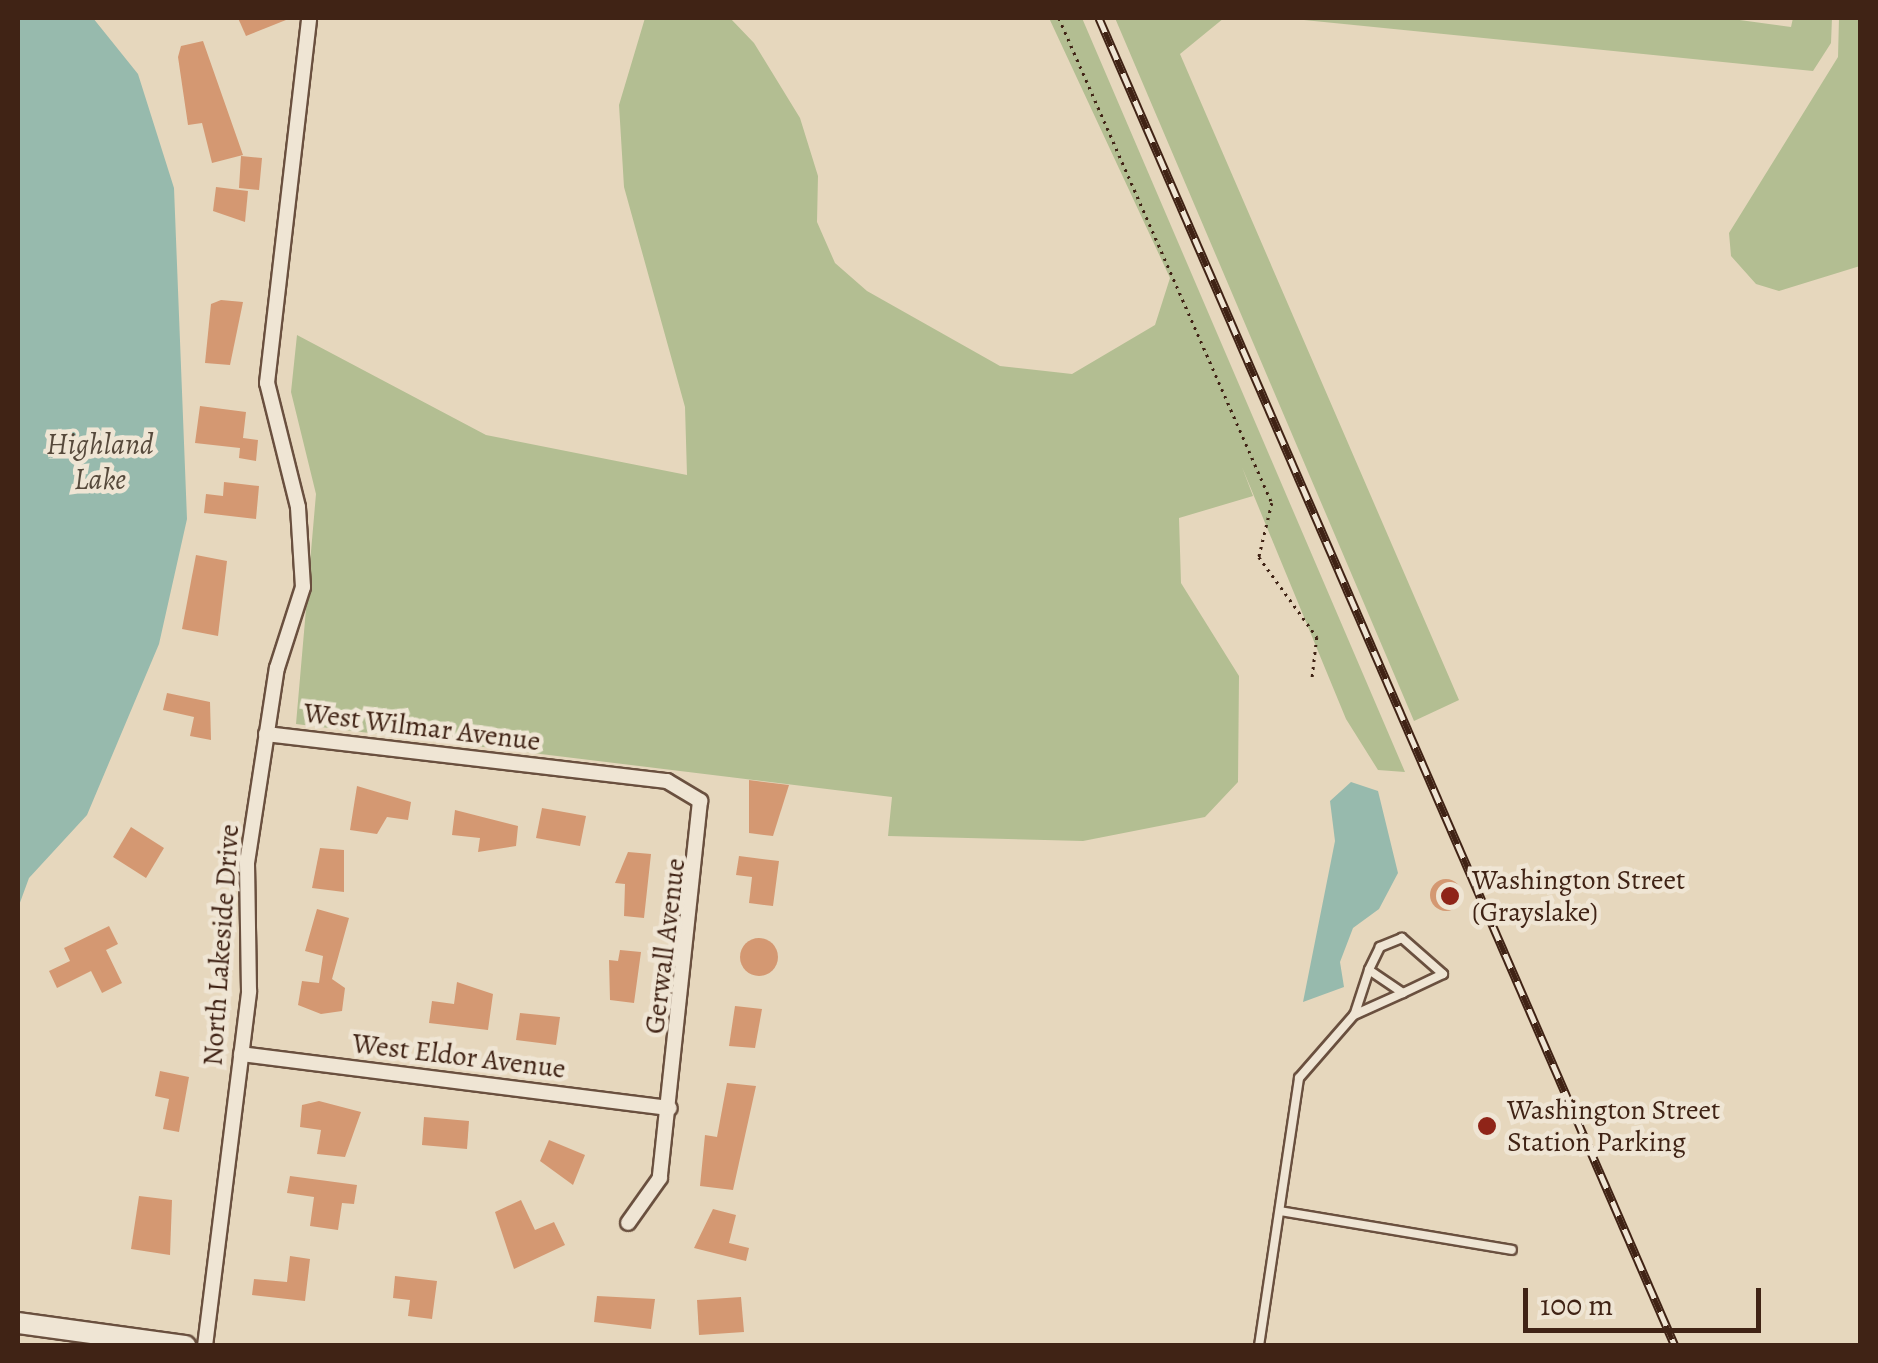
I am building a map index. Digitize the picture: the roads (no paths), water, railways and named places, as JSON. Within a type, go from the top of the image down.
[{"type":"main road","points":[[18,1324],[186,1346]]},
{"type":"street","name":"North Lakeside Drive","points":[[206,1346],[241,1054],[247,863],[266,734],[303,586],[298,507],[267,383],[309,18]]},
{"type":"street","name":"West Wilmar Avenue","points":[[266,734],[572,770]]},
{"type":"street","name":"Gerwall Avenue","points":[[572,770],[683,786],[704,810],[660,1178],[628,1223]]},
{"type":"street","name":"West Eldor Avenue","points":[[241,1054],[670,1108]]},
{"type":"lane","points":[[1259,1346],[1299,1078],[1354,1015],[1380,947],[1402,938],[1443,974],[1354,1015]]},
{"type":"lane","points":[[1369,970],[1403,993]]},
{"type":"lane","points":[[1280,1211],[1512,1250]]},
{"type":"water","name":"Highland Lake","points":[[18,18],[93,18],[138,74],[174,188],[187,519],[159,644],[87,815],[29,878],[18,908]]},
{"type":"water","points":[[1351,782],[1378,791],[1398,873],[1379,909],[1353,928],[1340,962],[1344,987],[1303,1002],[1335,841],[1330,801]]},
{"type":"railway","points":[[1099,18],[1675,1346]]},
{"type":"place","name":"Washington Street (Grayslake)","points":[[1450,896]]},
{"type":"place","name":"Washington Street Station Parking","points":[[1487,1126]]}]
